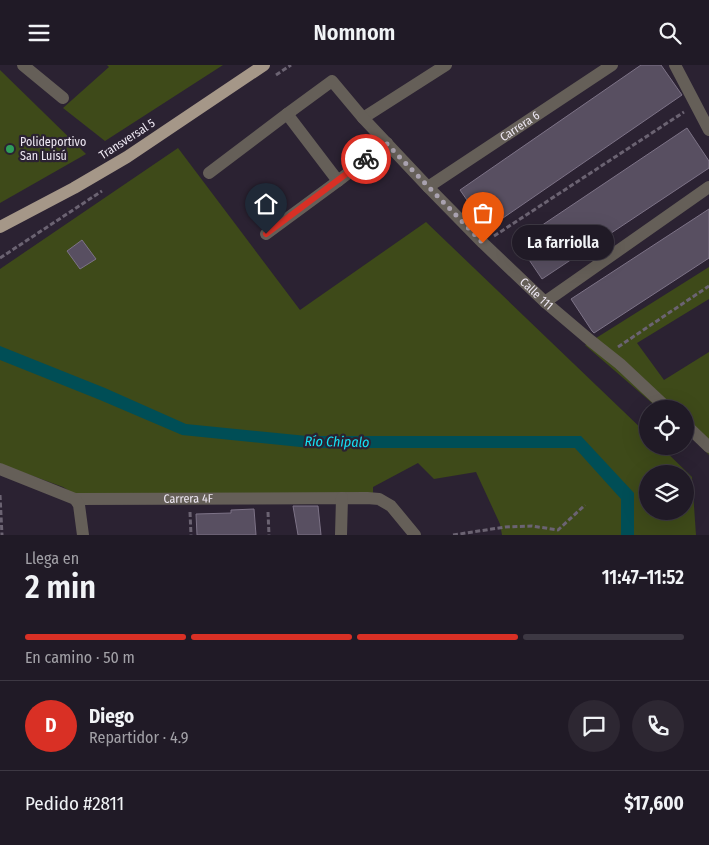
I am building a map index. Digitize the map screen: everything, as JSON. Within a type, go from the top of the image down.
[{"type":"main road","name":"Transversal 5","points":[[0,227],[74,188],[127,157],[264,65]]},
{"type":"street","points":[[23,65],[62,98]]},
{"type":"street","points":[[363,118],[446,65]]},
{"type":"street","name":"Carrera 6","points":[[428,187],[612,65]]},
{"type":"street","points":[[675,65],[709,129]]},
{"type":"street","name":"Calle 111","points":[[287,114],[332,81],[386,143],[483,243],[545,302],[658,400]]},
{"type":"street","points":[[209,173],[287,114],[338,181]]},
{"type":"street","points":[[266,234],[386,143]]},
{"type":"street","points":[[545,302],[709,187]]},
{"type":"street","points":[[694,433],[709,447]]},
{"type":"street","name":"Carrera 4F","points":[[1,469],[75,499],[379,499],[391,506],[415,535]]},
{"type":"street","points":[[341,535],[342,498]]},
{"type":"street","points":[[75,499],[79,505],[83,535]]},
{"type":"path","points":[[483,243],[695,105]]},
{"type":"path","points":[[607,354],[709,286]]},
{"type":"path","points":[[0,495],[2,535]]},
{"type":"path","points":[[190,499],[191,535]]},
{"type":"path","points":[[268,499],[269,535]]},
{"type":"path","points":[[453,535],[505,527],[532,526],[558,530],[585,505]]},
{"type":"shaded area","points":[[107,65],[223,65],[105,141],[63,108],[109,67]]},
{"type":"shaded area","points":[[0,70],[86,154],[0,203]]},
{"type":"shaded area","points":[[178,148],[300,310],[426,222],[639,426],[639,455],[669,455],[680,465],[639,465],[639,520],[694,520],[694,506],[696,535],[502,535],[500,524],[476,472],[434,479],[418,463],[373,487],[373,498],[82,499],[63,487],[0,464],[0,269]]},
{"type":"shaded area","points":[[709,267],[709,299],[637,343],[664,380],[709,352],[709,455],[694,439],[694,400],[649,400],[585,345]]},
{"type":"water","name":"Río Chipalo","points":[[0,346],[105,388],[186,424],[307,436],[581,436],[634,493],[634,535],[621,535],[621,499],[575,448],[310,448],[182,435],[0,360]]},
{"type":"building","points":[[641,65],[661,65],[682,95],[487,229],[460,190]]},
{"type":"building","points":[[687,128],[709,161],[709,168],[542,279],[517,242]]},
{"type":"building","points":[[709,209],[709,258],[594,333],[571,299]]},
{"type":"building","points":[[82,240],[96,259],[80,269],[67,251]]},
{"type":"building","points":[[293,506],[318,506],[321,535],[298,535]]},
{"type":"building","points":[[254,509],[256,535],[197,535],[196,514],[231,513],[231,510]]},
{"type":"way so far","points":[[366,159],[386,143],[483,243]]},
{"type":"place","name":"Polideportivo San Luisú","points":[[10,149]]},
{"type":"place","name":"La farriolla","points":[[483,243]]},
{"type":"route","points":[[266,234],[366,159]]}]
